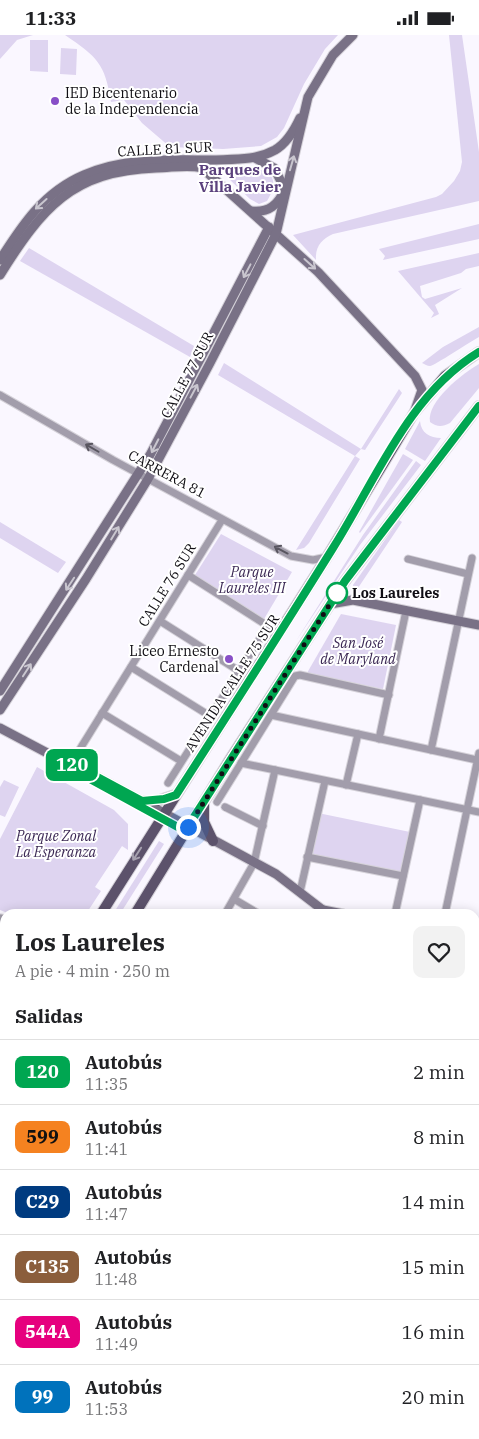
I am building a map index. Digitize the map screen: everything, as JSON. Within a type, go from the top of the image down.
[{"type":"main road","name":"AVENIDA CALLE 75 SUR","points":[[103,909],[327,557],[414,413],[445,376],[479,352]]},
{"type":"main road","points":[[138,909],[205,800],[345,581],[479,406]]},
{"type":"main road","points":[[142,801],[164,799],[176,795]]},
{"type":"main road","points":[[205,800],[203,819],[213,841]]},
{"type":"street","name":"CALLE 77 SUR","points":[[0,710],[86,579],[148,479],[273,231],[308,97],[333,55],[353,35]]},
{"type":"street","name":"CALLE 81 SUR","points":[[0,260],[36,208],[64,185],[83,175],[135,161],[255,158],[274,151],[288,139],[295,128],[308,97]]},
{"type":"street","points":[[251,211],[264,211],[274,207],[285,189],[274,168],[255,158]]},
{"type":"street","name":"CALLE 81 SUR","points":[[0,275],[30,228],[43,213],[62,197],[82,184],[105,175],[126,170],[193,167],[206,170],[251,211]]},
{"type":"street","points":[[251,211],[327,281],[415,377],[422,390],[414,413]]},
{"type":"street","name":"CALLE 77 SUR","points":[[0,691],[139,474],[273,231]]},
{"type":"street","name":"CARRERA 81","points":[[0,395],[222,520],[291,556],[312,560],[327,557]]},
{"type":"street","name":"CALLE 76 SUR","points":[[70,765],[222,520]]},
{"type":"street","points":[[431,750],[472,557]]},
{"type":"street","points":[[408,559],[468,574]]},
{"type":"street","points":[[168,783],[268,626],[188,575]]},
{"type":"street","points":[[345,581],[346,591],[353,600]]},
{"type":"street","points":[[330,604],[353,600],[479,625]]},
{"type":"street","points":[[379,739],[406,611]]},
{"type":"street","points":[[160,621],[239,671]]},
{"type":"street","points":[[131,667],[210,716]]},
{"type":"street","points":[[217,803],[297,676],[389,695]]},
{"type":"street","points":[[102,713],[182,761]]},
{"type":"street","points":[[271,715],[431,750],[478,757],[446,909]]},
{"type":"street","points":[[0,728],[142,801],[162,816]]},
{"type":"street","points":[[346,785],[358,734]]},
{"type":"street","points":[[242,763],[479,812]]},
{"type":"street","points":[[70,765],[88,778],[276,874],[322,909]]},
{"type":"street","points":[[228,909],[254,863],[275,770]]},
{"type":"street","points":[[300,892],[325,781]]},
{"type":"street","points":[[396,909],[420,800]]},
{"type":"street","points":[[225,807],[263,826]]},
{"type":"street","points":[[187,829],[234,858],[254,863]]},
{"type":"street","points":[[307,857],[403,876]]},
{"type":"street","points":[[234,899],[251,909]]},
{"type":"green space","points":[[0,35],[33,35],[17,40],[0,59]]},
{"type":"green space","points":[[65,35],[338,35],[325,49],[304,84],[284,128],[277,137],[261,146],[223,149],[170,147],[142,123],[124,100],[111,102],[106,78],[98,62],[85,49]]},
{"type":"green space","points":[[449,35],[462,35],[479,152],[479,201],[333,234],[326,238],[318,247],[316,260],[293,235],[436,197],[442,194],[454,181],[460,171],[462,162]]},
{"type":"green space","points":[[30,40],[48,40],[48,72],[30,71]]},
{"type":"green space","points":[[61,48],[77,49],[76,75],[60,74]]},
{"type":"green space","points":[[231,168],[258,169],[271,176],[273,182],[272,190],[267,201],[259,204],[250,199],[228,178]]},
{"type":"green space","points":[[479,224],[479,239],[383,260],[385,256],[379,249]]},
{"type":"green space","points":[[29,248],[194,346],[190,357],[20,261]]},
{"type":"green space","points":[[479,253],[479,266],[420,286],[422,297],[425,299],[462,288],[435,305],[439,314],[431,318],[434,313],[398,271]]},
{"type":"green space","points":[[479,327],[479,337],[433,365],[429,366],[422,363],[443,347]]},
{"type":"green space","points":[[224,363],[361,449],[355,456],[218,375]]},
{"type":"green space","points":[[479,364],[479,388],[450,423],[440,426],[430,422],[430,414],[440,397],[455,381]]},
{"type":"green space","points":[[399,389],[402,393],[365,450],[361,449]]},
{"type":"green space","points":[[420,421],[424,432],[433,437],[441,438],[425,461],[405,449]]},
{"type":"green space","points":[[403,454],[413,460],[360,533],[359,532]]},
{"type":"green space","points":[[355,456],[360,459],[309,543],[304,548],[296,550]]},
{"type":"green space","points":[[416,461],[421,465],[360,545],[296,641],[363,535]]},
{"type":"green space","points":[[399,520],[402,522],[354,594],[353,585]]},
{"type":"green space","points":[[0,522],[66,562],[58,573],[0,538]]},
{"type":"green space","name":"Parque Laureles III","points":[[221,534],[292,572],[264,619],[195,575]]},
{"type":"green space","name":"San José de Maryland","points":[[341,614],[396,625],[383,689],[307,673]]},
{"type":"green space","name":"Parque Zonal La Esperanza","points":[[37,767],[114,810],[128,824],[128,850],[122,846],[95,887],[101,891],[89,909],[0,909],[0,839]]},
{"type":"green space","points":[[4,780],[19,787],[5,817],[0,815],[0,787]]},
{"type":"green space","points":[[318,813],[410,832],[401,874],[310,855]]},
{"type":"green space","points":[[159,841],[164,844],[123,909],[116,909]]},
{"type":"bus line","name":"120","points":[[479,352],[445,376],[414,413],[280,633],[176,795],[157,801],[142,801],[90,773],[70,765],[88,778],[185,831],[345,581],[366,551],[479,406]]},
{"type":"place","name":"IED Bicentenario de la Independencia","points":[[55,101]]},
{"type":"place","name":"Los Laureles","points":[[337,593]]},
{"type":"place","name":"Liceo Ernesto Cardenal","points":[[229,659]]},
{"type":"district","name":"Parques de Villa Javier","points":[[240,178]]},
{"type":"route","points":[[188,827],[337,593]]}]
